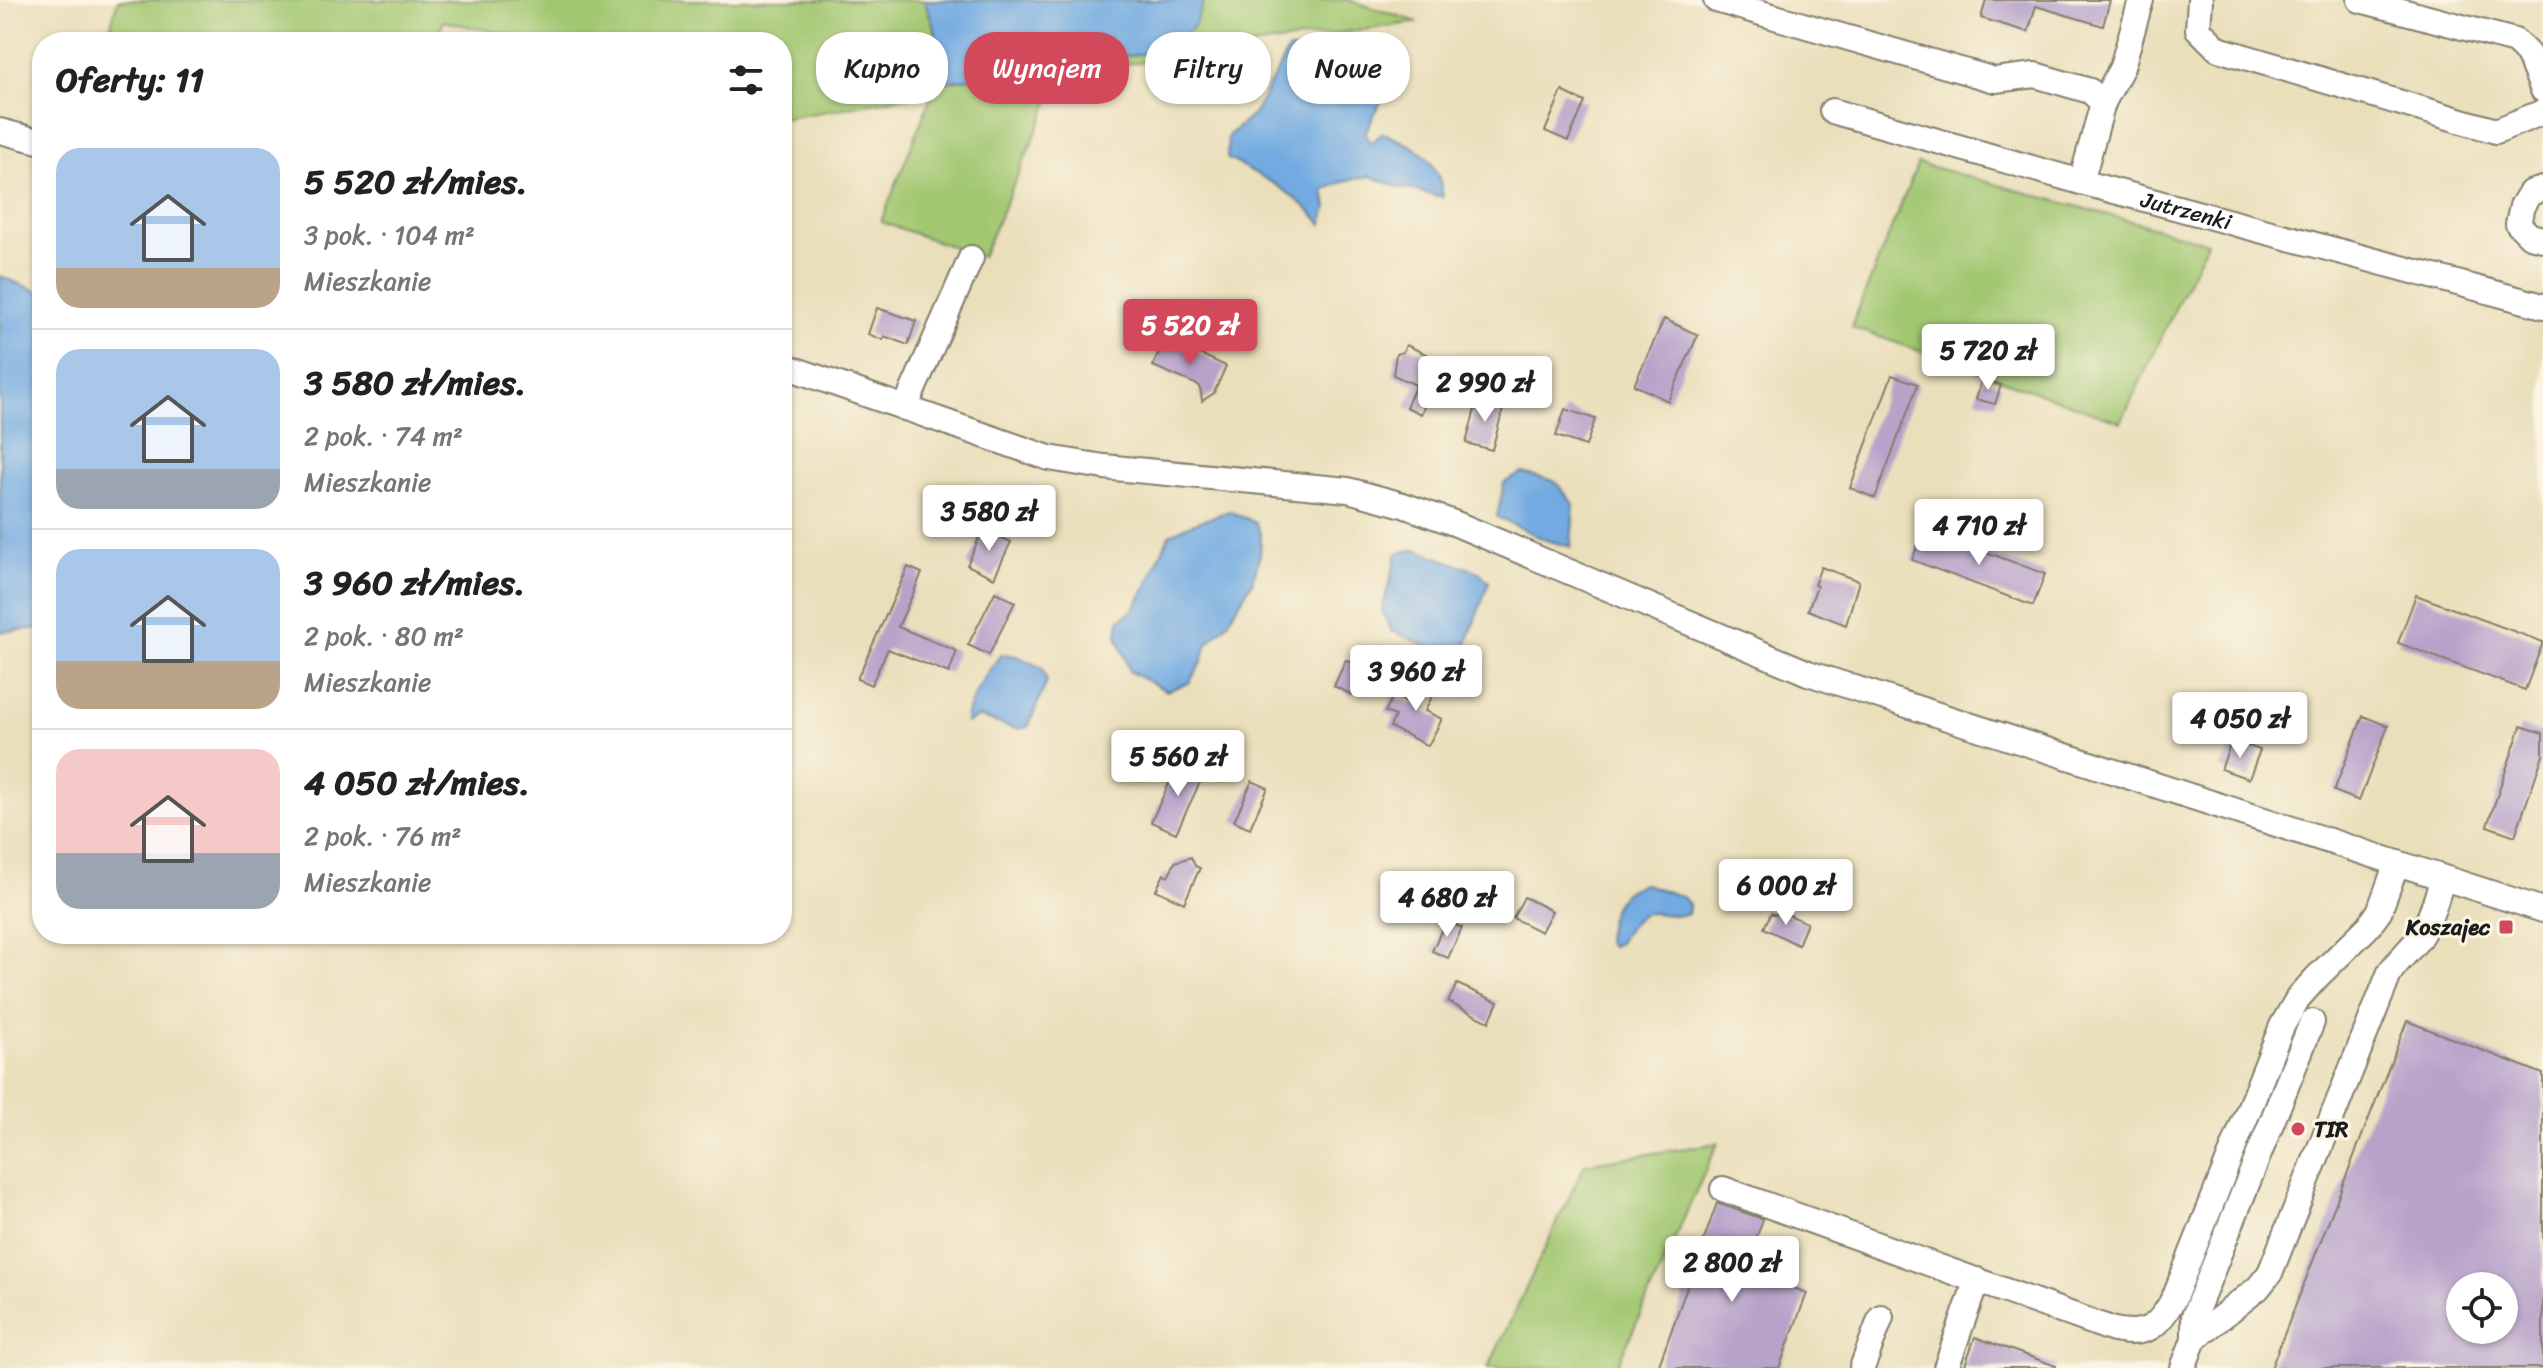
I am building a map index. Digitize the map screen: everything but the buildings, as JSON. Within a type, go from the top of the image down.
[{"type":"street","points":[[1716,0],[1995,80],[2035,75],[2090,91],[2103,103]]},
{"type":"street","points":[[2081,182],[2103,103],[2122,67],[2141,0]]},
{"type":"street","points":[[2200,0],[2198,29],[2218,49],[2496,131],[2543,112]]},
{"type":"street","points":[[2360,0],[2515,41],[2528,54],[2543,90]]},
{"type":"street","name":"Jutrzenki","points":[[1832,111],[2081,182],[2543,306]]},
{"type":"street","points":[[0,131],[32,139]]},
{"type":"street","points":[[2543,189],[2530,193],[2522,206],[2518,224],[2530,236],[2543,239]]},
{"type":"street","points":[[905,408],[971,258]]},
{"type":"street","points":[[792,368],[1049,458],[1104,467],[1348,490],[1403,505],[1454,523],[1808,673],[2543,910]]},
{"type":"street","points":[[1723,1189],[2129,1333],[2142,1332],[2155,1325],[2174,1298],[2282,1026],[2307,987],[2369,926],[2379,912],[2397,863]]},
{"type":"street","points":[[2194,1339],[2258,1288],[2270,1273],[2390,972],[2422,931],[2443,878]]},
{"type":"street","points":[[2184,1365],[2194,1339],[2194,1316],[2312,1022]]},
{"type":"street","points":[[1946,1368],[1977,1280]]},
{"type":"street","points":[[2174,1298],[2184,1365]]},
{"type":"street","points":[[1862,1368],[1881,1317]]},
{"type":"green space","points":[[118,0],[924,0],[936,32],[816,32],[816,104],[866,104],[792,117],[792,32],[496,32],[443,21],[440,32],[109,32]]},
{"type":"green space","points":[[1202,0],[1348,0],[1418,22],[1348,32],[1287,32],[1287,41],[1271,43],[1271,32],[1173,32],[1204,2]]},
{"type":"green space","points":[[1145,53],[1145,61],[1129,63],[1129,55]]},
{"type":"green space","points":[[964,79],[964,104],[1049,104],[982,257],[881,222],[928,104],[948,104],[948,81]]},
{"type":"green space","points":[[1918,163],[2207,242],[2121,422],[1851,327]]},
{"type":"green space","points":[[1718,1143],[1616,1368],[1488,1368],[1585,1164]]},
{"type":"water","points":[[924,0],[1204,2],[1193,28],[1186,32],[1145,32],[1145,53],[1129,55],[1129,32],[964,32],[964,79],[948,81],[948,32],[936,32]]},
{"type":"water","points":[[1287,52],[1287,104],[1380,104],[1365,133],[1371,143],[1383,133],[1424,155],[1436,172],[1443,197],[1398,187],[1370,176],[1344,181],[1324,190],[1327,208],[1322,224],[1289,194],[1227,158],[1228,136],[1255,113],[1260,104],[1271,104],[1271,82]]},
{"type":"water","points":[[0,276],[32,289],[32,629],[0,632]]},
{"type":"water","points":[[1522,473],[1555,481],[1574,504],[1571,547],[1546,540],[1497,517],[1504,483]]},
{"type":"water","points":[[1229,511],[1256,523],[1261,536],[1260,555],[1252,582],[1227,624],[1207,644],[1202,662],[1189,683],[1167,691],[1130,672],[1117,636],[1119,620],[1133,610],[1169,535]]},
{"type":"water","points":[[1415,549],[1479,572],[1489,582],[1464,651],[1439,651],[1392,631],[1382,611],[1397,553]]},
{"type":"water","points":[[1001,654],[1017,656],[1042,668],[1047,681],[1028,727],[1016,729],[978,717],[966,723],[973,697]]},
{"type":"water","points":[[1645,884],[1683,897],[1689,905],[1688,914],[1641,915],[1619,943],[1611,946],[1606,942],[1615,905],[1627,891]]},
{"type":"place","name":"Koszajec","points":[[2506,927]]},
{"type":"place","name":"TIR","points":[[2298,1129]]}]
